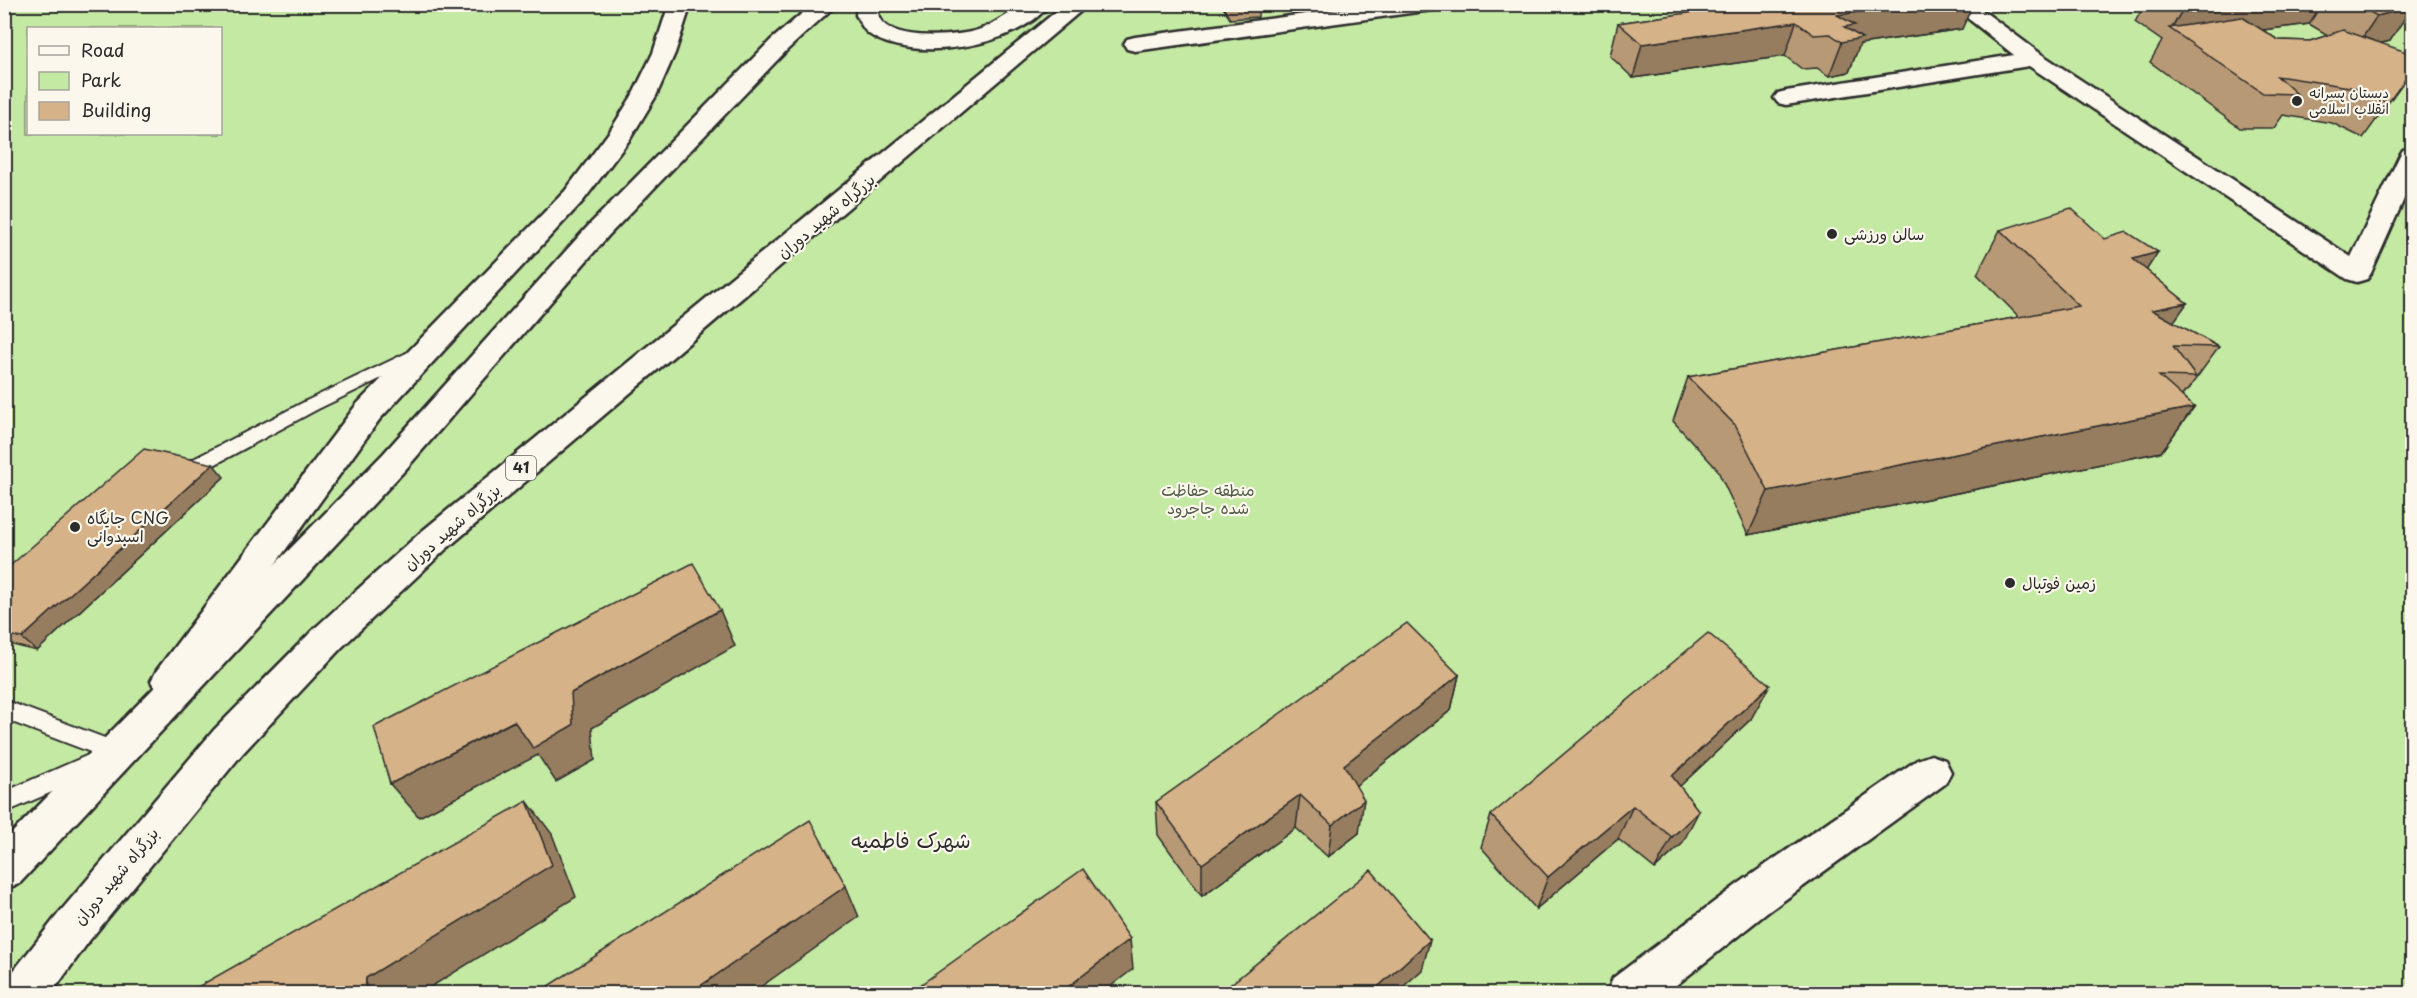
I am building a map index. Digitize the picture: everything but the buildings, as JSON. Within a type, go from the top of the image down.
[{"type":"main road","points":[[118,753],[368,412],[574,196],[621,134],[645,96],[680,4]]},
{"type":"main road","points":[[4,870],[394,462],[599,230],[779,45],[827,4]]},
{"type":"main road","points":[[868,4],[867,15],[876,29],[910,40],[950,42],[985,37],[1014,23],[1039,4]]},
{"type":"main road","name":"بزرگراه شهید دوران","points":[[24,993],[74,927],[228,742],[328,638],[442,533],[1078,4]]},
{"type":"main road","points":[[1135,44],[1432,4]]},
{"type":"main road","points":[[1960,4],[2033,59],[2357,273],[2412,155]]},
{"type":"main road","points":[[1786,98],[2033,59]]},
{"type":"main road","points":[[1629,993],[1753,898],[1931,772]]},
{"type":"lane","points":[[166,487],[183,472],[312,405],[429,349],[524,259]]},
{"type":"lane","points":[[4,709],[118,753]]},
{"type":"lane","points":[[4,803],[118,753]]},
{"type":"green space","name":"منطقه حفاظت شده جاجرود","points":[[5,5],[2412,5],[2412,993],[5,994]]},
{"type":"place","name":"دبستان پسرانه انقلاب اسلامی","points":[[2297,101]]},
{"type":"place","name":"سالن ورزشی","points":[[1832,234]]},
{"type":"place","name":"جایگاه CNG اسبدوانی","points":[[75,527]]},
{"type":"place","name":"زمین فوتبال","points":[[2010,583]]},
{"type":"district","name":"شهرک فاطمیه","points":[[911,841]]}]
